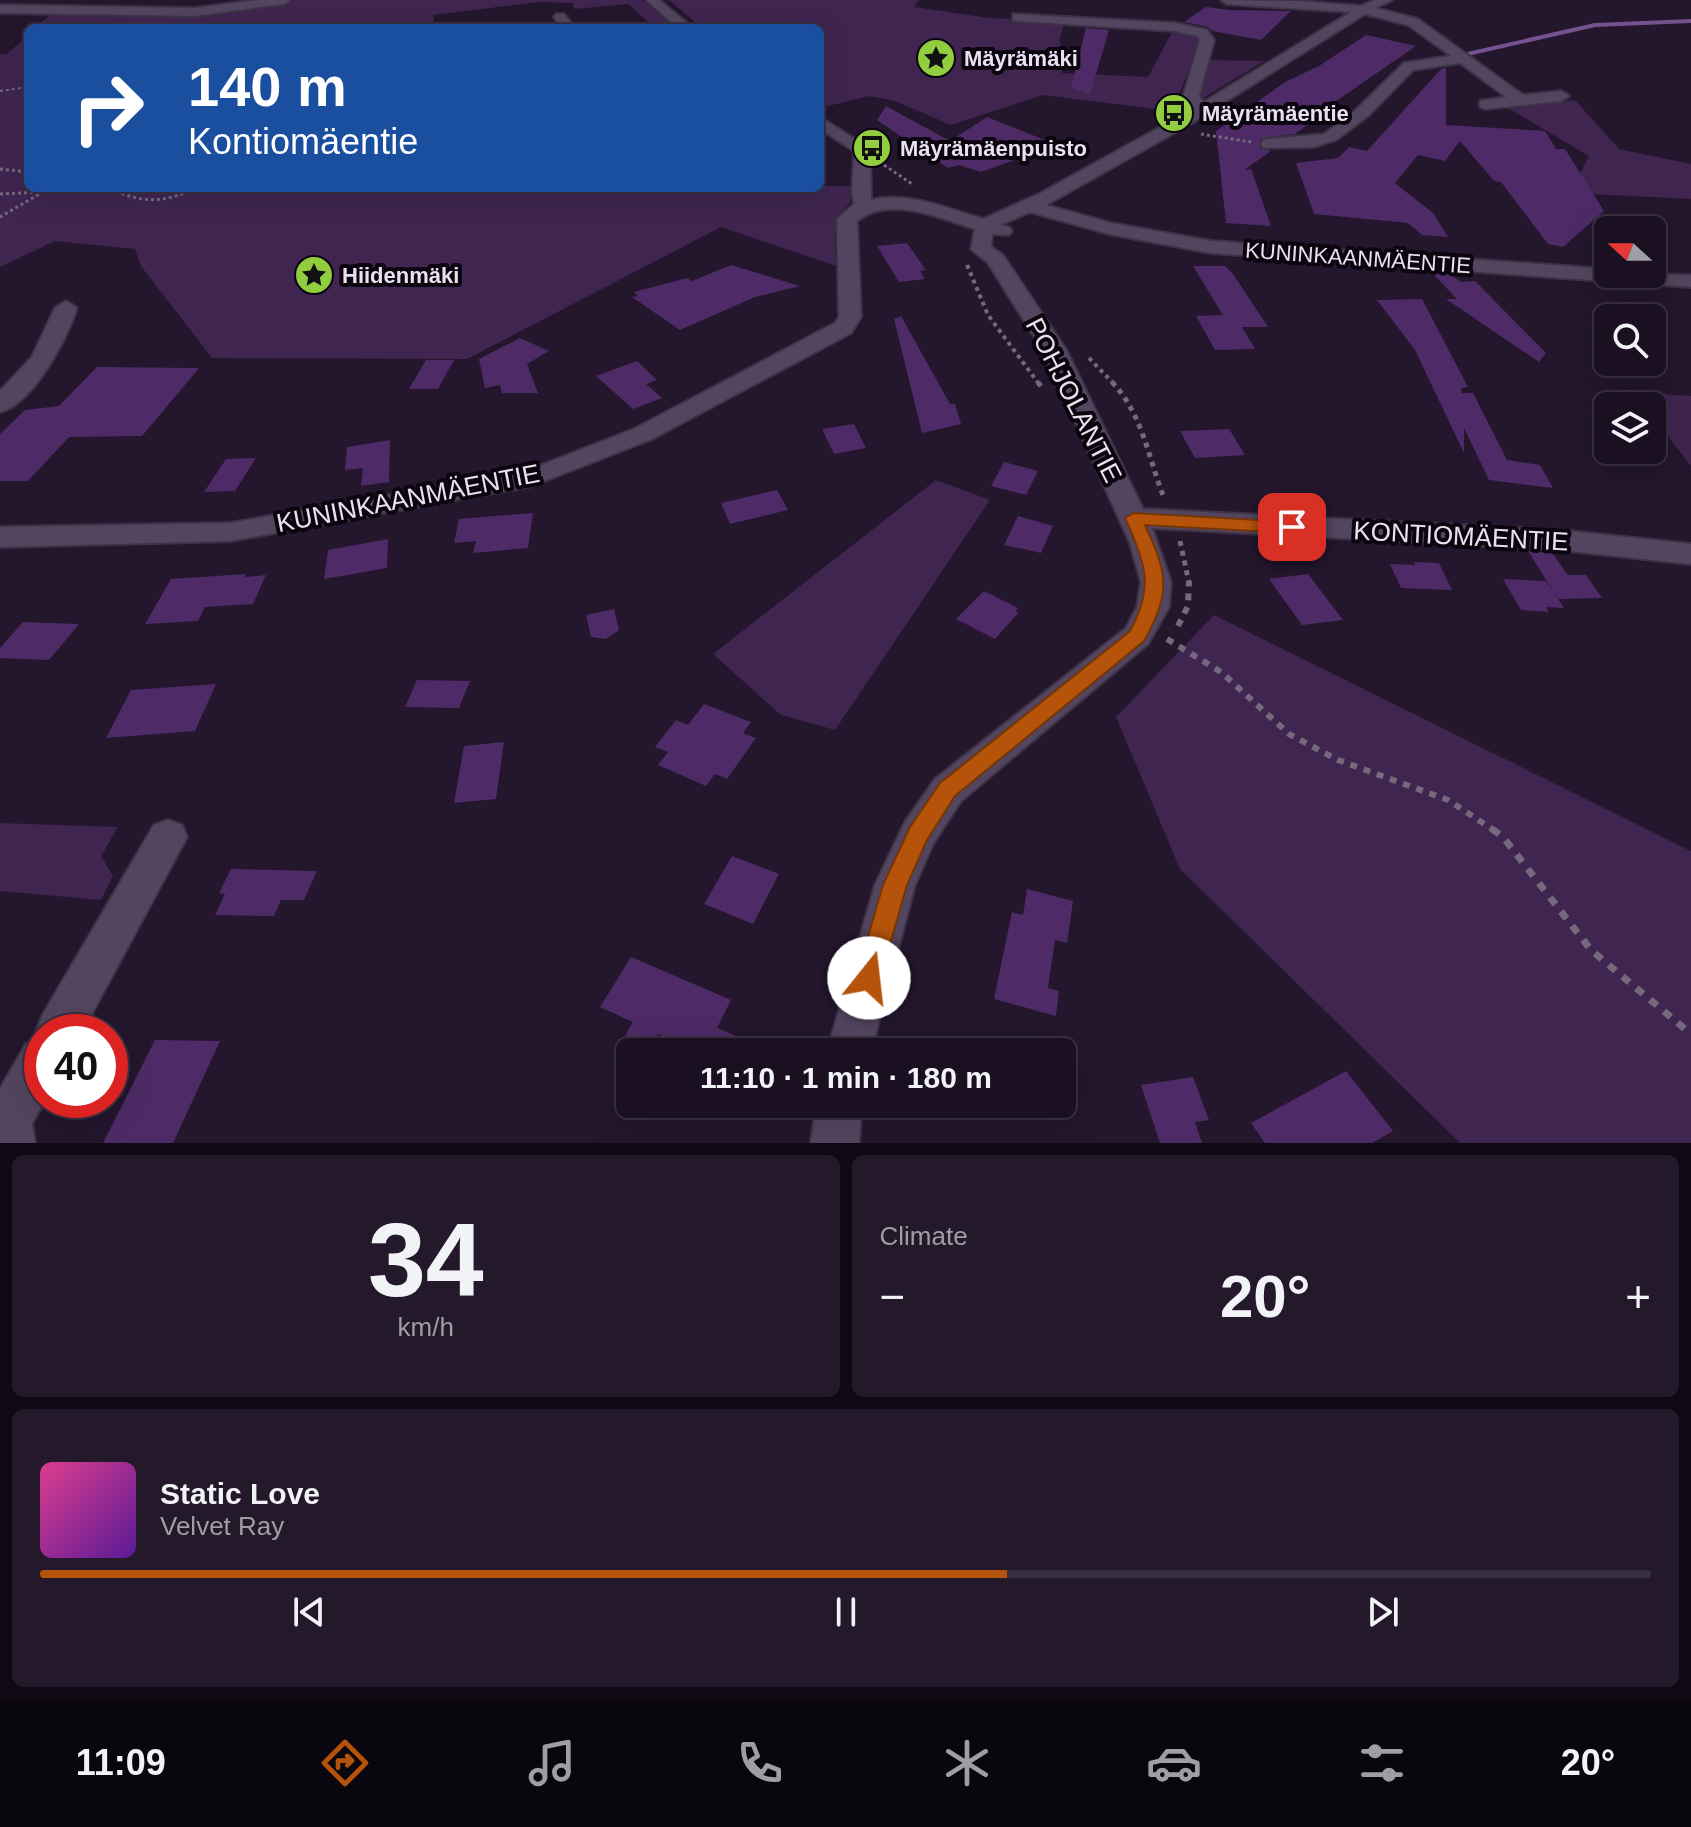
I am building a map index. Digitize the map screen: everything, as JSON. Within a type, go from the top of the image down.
[{"type":"street","points":[[0,9],[195,12],[284,0]]},
{"type":"street","points":[[652,0],[681,24]]},
{"type":"street","points":[[1227,0],[1268,4],[1337,3],[1367,7],[1413,22],[1519,100]]},
{"type":"street","points":[[824,125],[862,149],[865,162],[860,196],[864,205],[897,203],[988,244],[1022,217],[1028,206],[1169,127],[1367,7],[1386,0]]},
{"type":"street","points":[[1017,17],[1175,27],[1202,33],[1207,40],[1191,97],[1201,108]]},
{"type":"street","points":[[1269,144],[1313,142],[1330,137],[1362,113],[1409,66],[1462,59]]},
{"type":"street","points":[[1485,104],[1561,96]]},
{"type":"street","name":"KUNINKAANMÄENTIE","points":[[0,537],[230,532],[544,474],[643,434],[843,328],[850,317],[847,219],[864,205]]},
{"type":"street","name":"KUNINKAANMÄENTIE","points":[[1028,206],[1109,228],[1211,247],[1691,281]]},
{"type":"street","name":"POHJOLANTIE","points":[[853,1038],[895,885],[918,834],[948,790],[1137,636],[1153,607],[1156,582],[1134,518],[1055,351],[988,244]]},
{"type":"street","points":[[0,405],[39,366],[56,340],[66,308]]},
{"type":"street","name":"KONTIOMÄENTIE","points":[[1134,518],[1560,540],[1691,554]]},
{"type":"street","points":[[68,1014],[168,837]]},
{"type":"street","points":[[11,1143],[8,1121],[24,1092]]},
{"type":"street","points":[[835,1143],[838,1118]]},
{"type":"path","points":[[0,91],[24,88]]},
{"type":"path","points":[[1169,127],[1269,144]]},
{"type":"path","points":[[0,169],[24,172]]},
{"type":"path","points":[[0,194],[43,192]]},
{"type":"path","points":[[0,217],[43,192]]},
{"type":"path","points":[[120,192],[156,202],[175,199],[188,192]]},
{"type":"path","points":[[988,244],[972,288],[1048,396]]},
{"type":"path","points":[[1086,355],[1124,395],[1141,424],[1150,462],[1168,509]]},
{"type":"path","points":[[1162,645],[1184,619],[1190,595],[1189,567],[1177,533]]},
{"type":"path","points":[[1167,639],[1221,672],[1289,734],[1338,760],[1448,800],[1503,837],[1591,950],[1691,1034]]},
{"type":"shaded area","points":[[295,0],[642,0],[672,24],[650,24],[628,4],[574,9],[573,3],[539,2],[433,15],[435,24],[40,24],[50,15],[220,12]]},
{"type":"shaded area","points":[[669,0],[919,0],[914,7],[989,18],[1065,21],[1059,41],[1063,48],[1062,73],[1148,77],[1174,28],[1191,31],[1202,39],[1172,111],[1043,95],[951,125],[895,101],[869,96],[824,107],[824,24],[697,24]]},
{"type":"shaded area","points":[[24,39],[24,192],[824,192],[824,186],[852,186],[850,203],[837,224],[836,266],[721,227],[467,359],[212,358],[141,266],[135,249],[55,241],[0,267],[0,54],[6,55]]},
{"type":"shaded area","points":[[1208,60],[1264,61],[1202,99],[1196,99]]},
{"type":"shaded area","points":[[1575,100],[1619,149],[1691,164],[1691,199],[1570,193],[1589,156],[1508,108]]},
{"type":"shaded area","points":[[1666,394],[1691,396],[1691,466],[1666,434]]},
{"type":"shaded area","points":[[936,480],[990,500],[835,730],[781,715],[713,654]]},
{"type":"shaded area","points":[[1214,615],[1691,851],[1691,1143],[1460,1143],[1180,869],[1116,717]]},
{"type":"shaded area","points":[[0,823],[118,827],[101,856],[113,876],[101,900],[0,891]]},
{"type":"building","points":[[1206,7],[1291,11],[1261,40],[1184,22]]},
{"type":"building","points":[[1086,28],[1109,30],[1090,94],[1071,88]]},
{"type":"building","points":[[1366,35],[1416,46],[1329,106],[1332,107],[1295,134],[1260,139],[1260,149],[1271,151],[1244,170],[1251,169],[1271,226],[1226,223],[1216,131],[1285,82],[1319,66]]},
{"type":"building","points":[[1446,68],[1446,125],[1545,131],[1556,149],[1565,149],[1604,211],[1594,216],[1594,220],[1563,247],[1548,244],[1501,182],[1494,181],[1460,141],[1445,161],[1418,155],[1395,183],[1433,213],[1448,237],[1422,235],[1408,223],[1314,214],[1296,163],[1338,158],[1349,147],[1367,151],[1441,69]]},
{"type":"building","points":[[886,106],[950,141],[987,117],[1057,145],[981,172],[959,165],[948,168],[877,120]]},
{"type":"building","points":[[907,243],[926,270],[920,271],[925,279],[899,282],[877,246]]},
{"type":"building","points":[[731,265],[800,286],[755,297],[680,330],[632,297],[638,296],[634,292],[687,278],[692,281]]},
{"type":"building","points":[[1193,266],[1225,266],[1233,274],[1268,327],[1242,327],[1255,349],[1215,350],[1196,316],[1223,315]]},
{"type":"building","points":[[1437,272],[1448,273],[1461,282],[1475,281],[1546,353],[1539,362],[1446,299],[1457,299],[1434,275]]},
{"type":"building","points":[[1422,299],[1468,387],[1461,388],[1462,393],[1473,393],[1507,460],[1540,465],[1553,488],[1489,480],[1464,428],[1464,453],[1415,350],[1377,300]]},
{"type":"building","points":[[901,316],[950,404],[955,404],[961,424],[922,433],[894,319]]},
{"type":"building","points":[[520,338],[549,351],[527,364],[538,393],[502,393],[500,385],[485,388],[479,359]]},
{"type":"building","points":[[426,360],[454,360],[438,389],[409,389]]},
{"type":"building","points":[[637,361],[657,380],[646,384],[662,398],[633,409],[596,376]]},
{"type":"building","points":[[97,367],[199,368],[142,436],[69,437],[28,481],[0,481],[0,434],[25,410],[59,406]]},
{"type":"building","points":[[854,424],[866,448],[834,454],[822,429]]},
{"type":"building","points":[[1229,429],[1245,455],[1195,458],[1180,431]]},
{"type":"building","points":[[390,440],[389,482],[361,486],[363,468],[345,470],[347,447]]},
{"type":"building","points":[[256,458],[235,491],[204,492],[226,459]]},
{"type":"building","points":[[1004,462],[1038,471],[1026,495],[991,486]]},
{"type":"building","points":[[777,490],[788,510],[730,524],[721,503]]},
{"type":"building","points":[[533,513],[528,548],[473,553],[476,541],[454,543],[459,519]]},
{"type":"building","points":[[1018,516],[1053,526],[1041,553],[1004,545]]},
{"type":"building","points":[[388,539],[387,568],[324,579],[328,550]]},
{"type":"building","points":[[1528,551],[1552,553],[1568,575],[1586,575],[1602,598],[1558,599]]},
{"type":"building","points":[[1414,562],[1439,563],[1452,590],[1401,588],[1390,564],[1415,565]]},
{"type":"building","points":[[246,574],[245,577],[266,575],[253,604],[205,607],[198,621],[145,624],[171,579]]},
{"type":"building","points":[[1308,574],[1343,620],[1302,625],[1269,579]]},
{"type":"building","points":[[1503,579],[1546,581],[1564,608],[1546,607],[1549,612],[1521,610]]},
{"type":"building","points":[[984,591],[1018,608],[1018,613],[995,639],[956,619]]},
{"type":"building","points":[[614,609],[619,630],[606,639],[591,637],[586,615]]},
{"type":"building","points":[[23,622],[79,624],[49,660],[0,658],[0,648]]},
{"type":"building","points":[[417,680],[470,681],[459,708],[405,707]]},
{"type":"building","points":[[216,684],[195,731],[106,738],[131,690]]},
{"type":"building","points":[[704,704],[751,722],[743,733],[756,738],[727,779],[715,774],[706,786],[658,765],[668,752],[655,747],[676,720],[688,725]]},
{"type":"building","points":[[504,742],[496,799],[454,803],[464,746]]},
{"type":"building","points":[[732,856],[779,874],[753,924],[704,904]]},
{"type":"building","points":[[231,869],[317,871],[304,900],[281,900],[274,916],[215,915],[225,894],[219,893]]},
{"type":"building","points":[[1027,889],[1073,901],[1067,943],[1055,940],[1048,988],[1059,991],[1056,1016],[994,999],[1012,912],[1023,915]]},
{"type":"building","points":[[631,957],[731,1000],[717,1028],[741,1038],[667,1038],[658,1034],[656,1038],[624,1038],[633,1022],[600,1007]]},
{"type":"building","points":[[155,1040],[220,1041],[173,1143],[103,1143],[116,1118],[128,1118],[128,1093]]},
{"type":"building","points":[[1346,1071],[1393,1131],[1372,1143],[1265,1143],[1251,1123]]},
{"type":"building","points":[[1193,1077],[1209,1120],[1195,1122],[1202,1143],[1160,1143],[1141,1085]]},
{"type":"waterway","points":[[1463,55],[1595,25],[1691,21]]},
{"type":"place","name":"Mäyrämäki","points":[[936,58]]},
{"type":"place","name":"Mäyrämäentie","points":[[1174,113]]},
{"type":"place","name":"Mäyrämäenpuisto","points":[[872,148]]},
{"type":"place","name":"Hiidenmäki","points":[[314,275]]},
{"type":"route","points":[[869,978],[895,885],[918,834],[948,790],[1137,636],[1153,607],[1156,582],[1134,518],[1292,527]]}]
